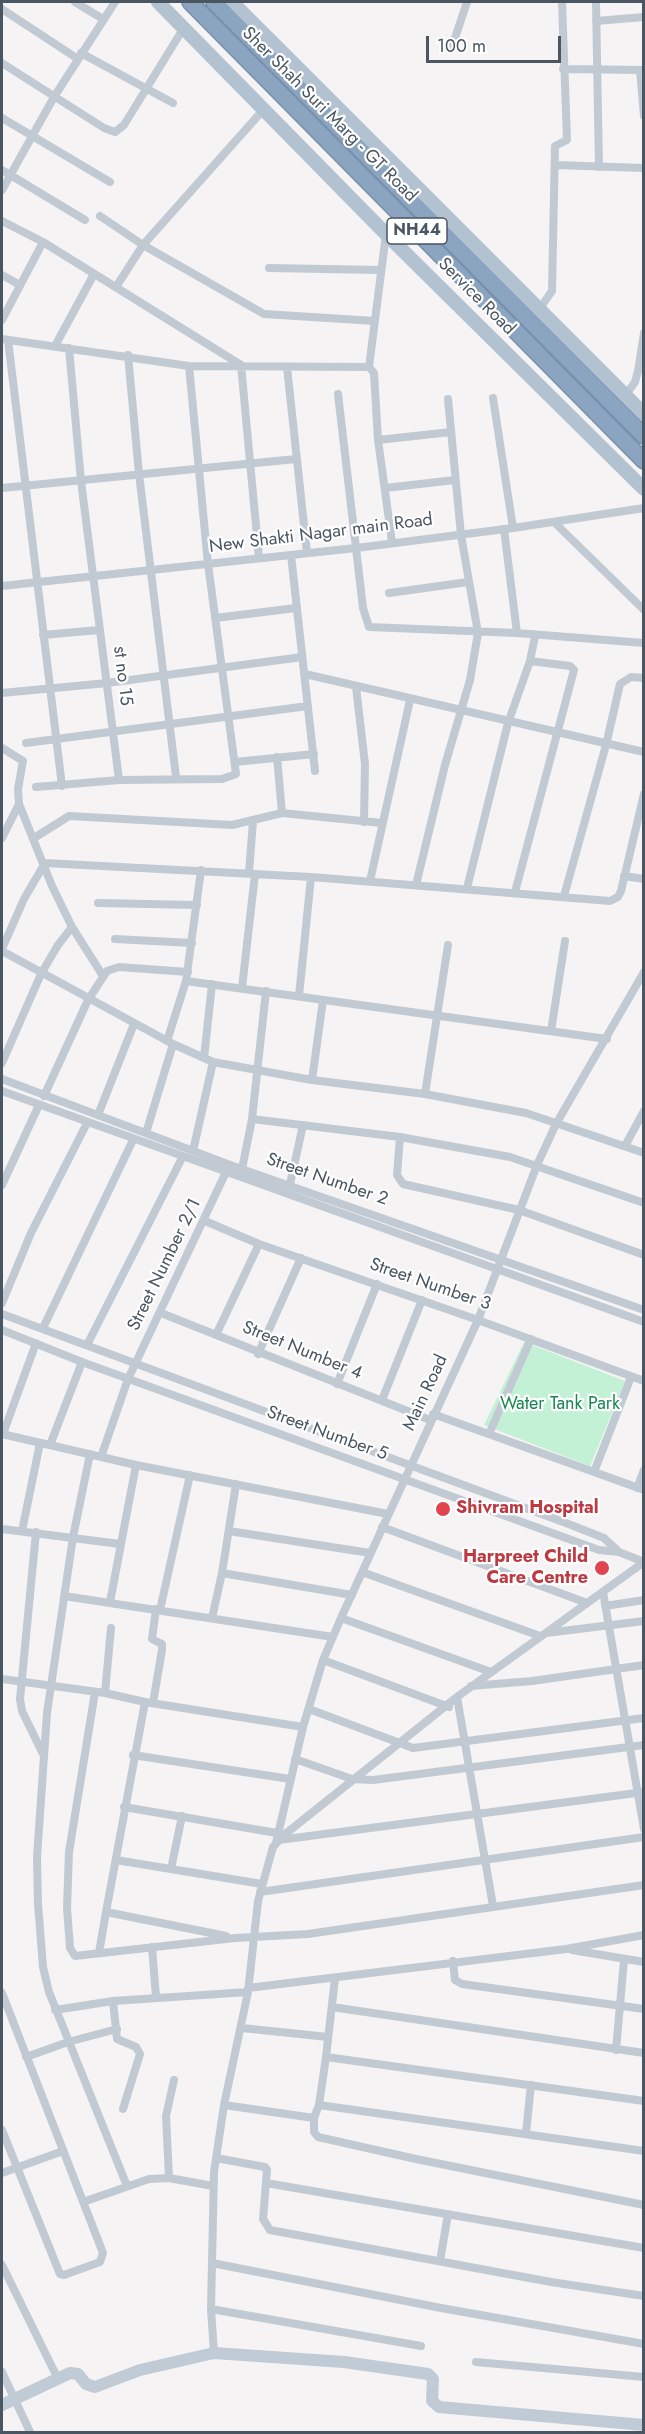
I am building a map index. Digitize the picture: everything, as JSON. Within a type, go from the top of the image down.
[{"type":"highway","name":"Sher Shah Suri Marg - GT Road","points":[[190,2],[644,461]]},
{"type":"highway","name":"Sher Shah Suri Marg - GT Road","points":[[214,2],[644,436]]},
{"type":"main road","name":"Service Road","points":[[158,2],[386,234],[644,489]]},
{"type":"main road","name":"Service Road","points":[[231,2],[538,311],[644,414]]},
{"type":"street","points":[[75,2],[103,19]]},
{"type":"street","points":[[2,190],[5,172],[33,138],[54,96],[115,2]]},
{"type":"street","points":[[451,50],[467,2]]},
{"type":"street","points":[[538,311],[552,291],[555,145],[567,140],[562,2]]},
{"type":"street","points":[[596,2],[599,167]]},
{"type":"street","points":[[2,9],[80,56],[173,103]]},
{"type":"street","points":[[596,21],[644,17]]},
{"type":"street","points":[[2,63],[115,132],[124,125],[183,29]]},
{"type":"street","points":[[563,69],[642,70],[644,116]]},
{"type":"street","points":[[116,287],[143,245],[264,109]]},
{"type":"street","points":[[2,118],[110,182]]},
{"type":"street","points":[[555,165],[644,168]]},
{"type":"street","points":[[5,172],[86,220]]},
{"type":"street","points":[[100,216],[143,245],[264,314],[375,321]]},
{"type":"street","points":[[2,221],[43,242],[241,365]]},
{"type":"street","points":[[386,234],[369,367],[374,373],[378,440],[392,542]]},
{"type":"street","points":[[2,320],[43,242]]},
{"type":"street","points":[[269,268],[381,270]]},
{"type":"street","points":[[55,346],[94,274]]},
{"type":"street","points":[[2,275],[20,285]]},
{"type":"street","points":[[625,396],[632,389],[639,371],[644,333]]},
{"type":"street","points":[[62,786],[38,582],[5,340],[128,355],[189,366],[369,367]]},
{"type":"street","name":"st no 15","points":[[69,348],[81,481],[119,780]]},
{"type":"street","points":[[128,355],[139,474],[176,777]]},
{"type":"street","points":[[241,365],[248,463],[259,558]]},
{"type":"street","points":[[36,787],[176,777],[228,778],[236,774],[214,618],[189,366]]},
{"type":"street","points":[[287,367],[307,553]]},
{"type":"street","points":[[338,394],[364,617],[369,627],[517,633],[644,643]]},
{"type":"street","points":[[493,398],[517,633]]},
{"type":"street","points":[[416,885],[460,710],[470,680],[478,633],[461,535],[448,399]]},
{"type":"street","points":[[378,440],[451,432]]},
{"type":"street","points":[[2,488],[296,459]]},
{"type":"street","points":[[385,488],[455,480]]},
{"type":"street","name":"New Shakti Nagar main Road","points":[[2,586],[356,548],[508,529],[644,508]]},
{"type":"street","points":[[554,522],[644,610]]},
{"type":"street","points":[[291,555],[315,771]]},
{"type":"street","points":[[389,593],[468,582]]},
{"type":"street","points":[[214,618],[296,608]]},
{"type":"street","points":[[43,635],[99,630]]},
{"type":"street","points":[[467,888],[508,723],[530,660],[535,636]]},
{"type":"street","points":[[2,693],[107,683],[302,657]]},
{"type":"street","points":[[515,892],[559,733],[573,667],[530,660]]},
{"type":"street","points":[[305,675],[508,723],[644,752]]},
{"type":"street","points":[[564,896],[606,745],[620,684],[631,677],[644,678]]},
{"type":"street","points":[[356,687],[365,764],[364,822]]},
{"type":"street","points":[[370,881],[410,700]]},
{"type":"street","points":[[26,743],[308,706]]},
{"type":"street","points":[[2,748],[23,761],[18,789],[19,804],[45,863],[52,886],[72,927],[103,976]]},
{"type":"street","points":[[235,762],[314,754]]},
{"type":"street","points":[[277,757],[282,813]]},
{"type":"street","points":[[45,863],[252,873],[614,900],[621,891],[632,835],[644,794]]},
{"type":"street","points":[[2,838],[19,804]]},
{"type":"street","points":[[34,838],[69,816],[232,825],[282,813],[382,823]]},
{"type":"street","points":[[242,988],[252,873],[253,821]]},
{"type":"street","points":[[632,835],[644,838]]},
{"type":"street","points":[[45,863],[24,899],[2,950],[41,974],[170,1043],[213,1062],[260,1072],[425,1094],[526,1113],[644,1153]]},
{"type":"street","points":[[146,1133],[187,976],[201,870]]},
{"type":"street","points":[[624,876],[644,879]]},
{"type":"street","points":[[299,996],[311,877]]},
{"type":"street","points":[[98,903],[197,905]]},
{"type":"street","points":[[2,1063],[41,974],[72,927]]},
{"type":"street","points":[[115,939],[192,943]]},
{"type":"street","points":[[551,1031],[565,941]]},
{"type":"street","points":[[425,1094],[448,945]]},
{"type":"street","points":[[44,1095],[88,1000],[103,976],[112,968],[119,967],[187,976],[212,984],[607,1039]]},
{"type":"street","name":"Main Road","points":[[214,2353],[211,2309],[213,2186],[224,2105],[242,2028],[261,1888],[277,1838],[303,1727],[323,1660],[478,1320],[519,1210],[556,1124],[643,975]]},
{"type":"street","points":[[204,1058],[212,984]]},
{"type":"street","points":[[242,1169],[260,1072],[266,991]]},
{"type":"street","points":[[312,1080],[323,1000]]},
{"type":"street","points":[[98,1115],[134,1023]]},
{"type":"street","points":[[193,1151],[213,1062]]},
{"type":"street","name":"Street Number 2","points":[[2,1079],[242,1169],[644,1310]]},
{"type":"street","points":[[2,1091],[226,1174],[644,1322]]},
{"type":"street","points":[[2,1185],[39,1105]]},
{"type":"street","points":[[625,1146],[642,1115]]},
{"type":"street","points":[[252,1119],[400,1137],[537,1165],[644,1203]]},
{"type":"street","points":[[2,1303],[31,1233],[87,1123]]},
{"type":"street","points":[[290,1184],[303,1125]]},
{"type":"street","points":[[400,1137],[397,1174],[403,1184],[519,1210],[644,1255]]},
{"type":"street","points":[[43,1328],[133,1140]]},
{"type":"street","points":[[87,1345],[182,1158]]},
{"type":"street","name":"Street Number 2/1","points":[[101,1457],[128,1379],[205,1221],[229,1164]]},
{"type":"street","name":"Street Number 3","points":[[205,1221],[260,1244],[644,1381]]},
{"type":"street","points":[[216,1335],[260,1244]]},
{"type":"street","points":[[258,1354],[301,1258]]},
{"type":"street","points":[[337,1384],[377,1284]]},
{"type":"street","points":[[382,1400],[422,1300]]},
{"type":"street","name":"Street Number 4","points":[[161,1313],[337,1384],[489,1434],[640,1489]]},
{"type":"street","points":[[2,1314],[604,1538],[619,1552]]},
{"type":"street","name":"Street Number 5","points":[[2,1330],[128,1379],[598,1550],[619,1552],[644,1562]]},
{"type":"street","points":[[489,1434],[531,1339]]},
{"type":"street","points":[[36,1343],[2,1434],[101,1457],[388,1514]]},
{"type":"street","points":[[50,1445],[82,1362]]},
{"type":"street","points":[[594,1472],[632,1377]]},
{"type":"street","points":[[22,1531],[40,1443]]},
{"type":"street","points":[[90,1454],[73,1537],[43,1754],[37,1857],[38,1904],[43,1966],[55,2010],[127,2186]]},
{"type":"street","points":[[110,1602],[136,1464]]},
{"type":"street","points":[[640,1489],[644,1470]]},
{"type":"street","points":[[99,1953],[133,1755],[162,1650],[162,1644],[152,1639],[190,1475]]},
{"type":"street","points":[[212,1618],[222,1573],[236,1484]]},
{"type":"street","points":[[382,1527],[587,1603]]},
{"type":"street","points":[[2,1529],[120,1544]]},
{"type":"street","points":[[229,1531],[370,1553]]},
{"type":"street","points":[[36,1532],[21,1706],[43,1754]]},
{"type":"street","points":[[277,1838],[470,1686],[644,1562]]},
{"type":"street","points":[[362,1572],[542,1635],[644,1621]]},
{"type":"street","points":[[222,1573],[352,1595]]},
{"type":"street","points":[[603,1592],[629,1747],[640,1792],[644,1829]]},
{"type":"street","points":[[64,1596],[333,1636]]},
{"type":"street","points":[[605,1606],[644,1600]]},
{"type":"street","points":[[341,1618],[491,1672]]},
{"type":"street","points":[[105,1693],[111,1628]]},
{"type":"street","points":[[323,1660],[458,1710]]},
{"type":"street","points":[[470,1686],[532,1681],[644,1665]]},
{"type":"street","points":[[2,1678],[52,1684],[303,1727]]},
{"type":"street","points":[[95,1692],[69,1852],[67,1908],[72,1953],[79,1956],[235,1938],[319,1933],[644,1885]]},
{"type":"street","points":[[457,1697],[475,1813],[493,1906]]},
{"type":"street","points":[[309,1709],[413,1748],[644,1718]]},
{"type":"street","points":[[295,1759],[352,1779],[468,1769],[644,1745]]},
{"type":"street","points":[[133,1755],[290,1779]]},
{"type":"street","points":[[124,1807],[182,1816],[277,1838],[640,1792]]},
{"type":"street","points":[[171,1869],[182,1816]]},
{"type":"street","points":[[116,1860],[261,1888],[644,1837]]},
{"type":"street","points":[[106,1912],[235,1938]]},
{"type":"street","points":[[55,2010],[113,2001],[248,1990],[453,1961],[566,1949],[644,1935]]},
{"type":"street","points":[[152,1947],[156,1998]]},
{"type":"street","points":[[566,1949],[644,1962]]},
{"type":"street","points":[[616,2049],[624,1959]]},
{"type":"street","points":[[453,1961],[455,1980],[462,1984],[644,2009]]},
{"type":"street","points":[[335,1978],[319,2105],[314,2118],[314,2132],[318,2137],[427,2162],[644,2205]]},
{"type":"street","points":[[2,1993],[103,2258],[96,2264],[64,2275],[55,2263],[2,2130]]},
{"type":"street","points":[[113,2001],[119,2040],[136,2047],[140,2054],[123,2109]]},
{"type":"street","points":[[332,2007],[644,2053]]},
{"type":"street","points":[[242,2028],[328,2037]]},
{"type":"street","points":[[26,2057],[68,2042],[117,2029]]},
{"type":"street","points":[[326,2056],[644,2101]]},
{"type":"street","points":[[169,2178],[166,2116],[174,2080]]},
{"type":"street","points":[[526,2133],[531,2085]]},
{"type":"street","points":[[224,2105],[314,2118]]},
{"type":"street","points":[[319,2105],[644,2151]]},
{"type":"street","points":[[2,2173],[63,2151]]},
{"type":"street","points":[[216,2158],[265,2167],[263,2219],[270,2230],[644,2296]]},
{"type":"street","points":[[83,2202],[148,2179],[169,2178],[213,2186]]},
{"type":"street","points":[[266,2183],[644,2248]]},
{"type":"street","points":[[440,2261],[448,2214]]},
{"type":"street","points":[[212,2263],[644,2344]]},
{"type":"street","points":[[2,2265],[58,2379]]},
{"type":"street","points":[[211,2309],[421,2346]]},
{"type":"street","points":[[2,2405],[74,2373],[86,2384],[94,2387],[150,2367],[214,2353],[344,2362],[428,2374],[433,2379],[432,2401],[440,2407],[644,2425]]},
{"type":"street","points":[[476,2362],[644,2376]]},
{"type":"street","points":[[2,2372],[30,2433]]},
{"type":"green space","name":"Water Tank Park","points":[[524,1342],[625,1381],[590,1466],[484,1425]]},
{"type":"place","name":"Shivram Hospital","points":[[443,1509]]},
{"type":"place","name":"Harpreet Child Care Centre","points":[[602,1568]]}]
